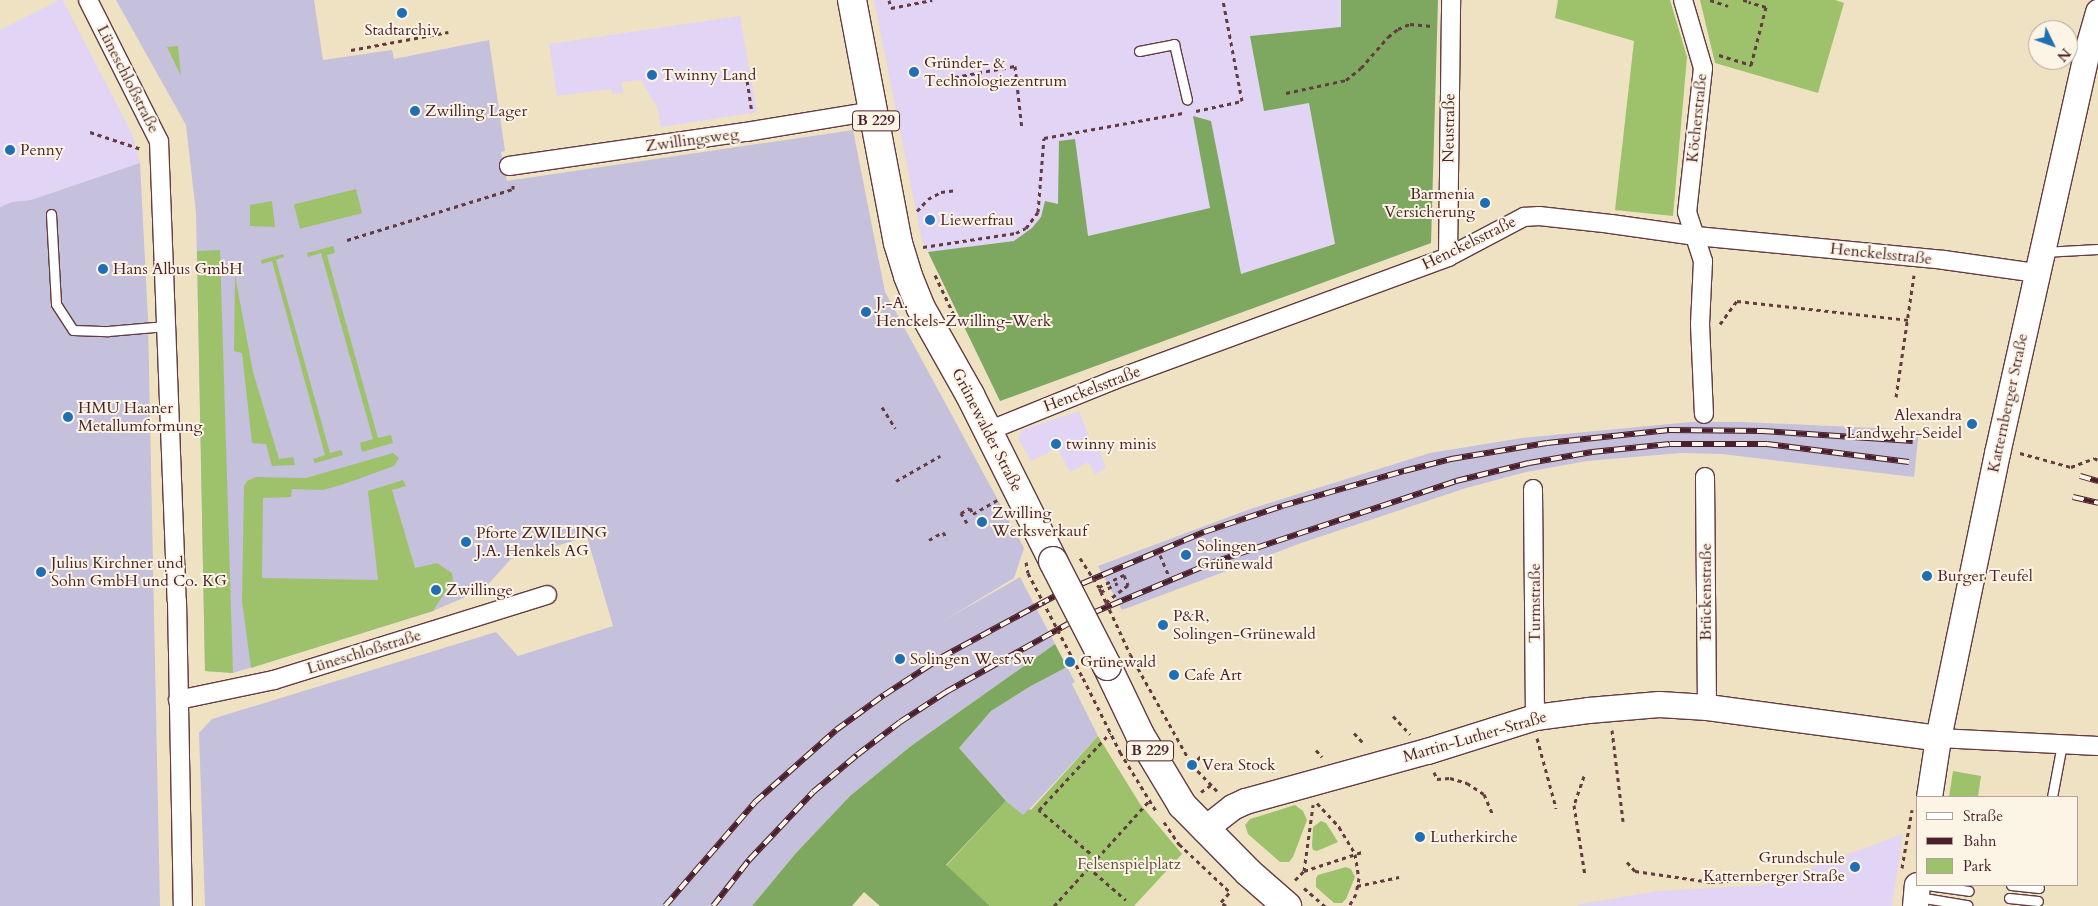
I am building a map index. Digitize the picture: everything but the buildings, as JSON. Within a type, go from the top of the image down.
[{"type":"main road","name":"Grünewalder Straße","points":[[852,0],[898,243],[908,276],[921,308],[988,430],[1066,559],[1107,666],[1140,735],[1174,793],[1204,829]]},
{"type":"main road","name":"B 229","points":[[1204,829],[1287,906]]},
{"type":"street","name":"Lüneschloßstraße","points":[[88,0],[159,141],[164,222],[166,326],[177,601],[183,906]]},
{"type":"street","name":"Neustraße","points":[[1448,257],[1451,0]]},
{"type":"street","name":"Köcherstraße","points":[[1683,0],[1703,68],[1687,212],[1696,236]]},
{"type":"street","name":"Katternberger Straße","points":[[1923,796],[1938,738],[2039,262],[2098,11]]},
{"type":"street","name":"Zwillingsweg","points":[[509,166],[755,131],[874,111]]},
{"type":"street","name":"Henckelsstraße","points":[[988,430],[1114,380],[1448,257],[1529,216],[1611,224],[1696,236],[1916,257],[2039,262]]},
{"type":"street","points":[[1696,236],[1703,261],[1700,324],[1704,414]]},
{"type":"street","name":"Brückenstraße","points":[[1705,477],[1707,707]]},
{"type":"street","name":"Turmstraße","points":[[1533,489],[1535,718]]},
{"type":"street","name":"Lüneschloßstraße","points":[[178,700],[274,680],[547,595]]},
{"type":"street","name":"Martin-Luther-Straße","points":[[1204,829],[1232,807],[1535,718],[1659,704],[1707,707],[1938,738]]},
{"type":"street","points":[[1938,738],[2098,746]]},
{"type":"lane","points":[[1139,51],[1174,44],[1187,100]]},
{"type":"lane","points":[[51,214],[56,304],[73,330],[108,331],[166,326]]},
{"type":"lane","points":[[2039,262],[2098,249]]},
{"type":"lane","points":[[2052,796],[2062,744]]},
{"type":"lane","points":[[2009,898],[2037,904],[2040,887],[2026,886]]},
{"type":"lane","points":[[1915,890],[1969,891]]},
{"type":"lane","points":[[1915,890],[1967,905]]},
{"type":"path","points":[[889,0],[891,8],[932,0]]},
{"type":"path","points":[[922,247],[1016,234],[1026,228],[1038,212],[1044,138],[1242,101],[1223,0]]},
{"type":"path","points":[[1710,0],[1718,1],[1728,6]]},
{"type":"path","points":[[1697,48],[1751,65],[1766,7],[1743,0]]},
{"type":"path","points":[[1286,94],[1346,80],[1361,68],[1388,37],[1410,24],[1450,25]]},
{"type":"path","points":[[351,50],[448,32]]},
{"type":"path","points":[[939,80],[1015,66],[1022,130]]},
{"type":"path","points":[[742,74],[746,73],[755,131]]},
{"type":"path","points":[[90,132],[136,148]]},
{"type":"path","points":[[347,240],[513,189],[509,166]]},
{"type":"path","points":[[914,213],[928,198],[941,192],[957,190]]},
{"type":"path","points":[[1896,397],[1916,257]]},
{"type":"path","points":[[1720,324],[1737,301],[1908,320]]},
{"type":"path","points":[[882,407],[895,428]]},
{"type":"path","points":[[2014,451],[2071,467],[2094,458],[2098,460]]},
{"type":"path","points":[[896,481],[940,456]]},
{"type":"path","points":[[967,523],[961,513],[970,508],[973,514],[1000,498]]},
{"type":"path","points":[[929,540],[943,532],[946,538]]},
{"type":"path","points":[[1160,555],[1168,574]]},
{"type":"path","points":[[1066,559],[1099,587],[1106,602],[1107,666],[1086,686]]},
{"type":"path","points":[[1028,573],[1192,765],[1232,807]]},
{"type":"path","points":[[1099,587],[1124,575],[1128,580],[1128,585],[1106,602]]},
{"type":"path","points":[[1101,592],[1118,583]]},
{"type":"path","points":[[1535,718],[1536,734],[1556,808]]},
{"type":"path","points":[[1611,724],[1623,821]]},
{"type":"path","points":[[1096,858],[1039,810],[1110,733]]},
{"type":"path","points":[[1192,765],[1202,756]]},
{"type":"path","points":[[1584,776],[1574,804],[1585,875]]},
{"type":"path","points":[[1437,779],[1450,778],[1467,783],[1484,794],[1492,813]]},
{"type":"path","points":[[1304,871],[1314,800],[1339,827],[1355,854],[1359,878],[1349,906]]},
{"type":"path","points":[[1054,906],[1149,801]]},
{"type":"path","points":[[1161,819],[1179,844],[1230,892],[1221,902],[1226,906]]},
{"type":"path","points":[[1296,880],[1304,871],[1362,852]]},
{"type":"path","points":[[1627,862],[1635,870],[1711,882],[1761,879]]},
{"type":"path","points":[[1088,867],[1126,900]]},
{"type":"path","points":[[1289,875],[1325,906]]},
{"type":"path","points":[[1915,890],[1916,876]]},
{"type":"path","points":[[1357,886],[1399,877]]},
{"type":"shaded area","points":[[59,0],[63,0],[133,136],[140,163],[31,200],[12,202],[0,207],[0,30]]},
{"type":"shaded area","points":[[116,0],[314,0],[323,60],[392,50],[394,59],[489,40],[505,151],[501,152],[507,181],[853,130],[885,292],[1024,548],[1014,578],[943,621],[1020,577],[1055,644],[911,746],[850,796],[796,853],[752,906],[205,906],[199,733],[212,719],[496,632],[518,656],[613,626],[587,537],[511,559],[484,589],[433,611],[233,673],[205,671],[196,213],[186,125]]},
{"type":"shaded area","name":"Gründer- & Technologiezentrum","points":[[874,0],[1438,0],[1431,243],[1000,401],[922,240]]},
{"type":"shaded area","name":"Twinny Land","points":[[740,16],[757,112],[661,127],[658,109],[641,80],[622,82],[623,93],[612,94],[611,89],[557,96],[549,44]]},
{"type":"shaded area","points":[[140,163],[148,319],[160,906],[0,906],[0,207],[12,202],[31,200]]},
{"type":"shaded area","name":"twinny minis","points":[[1079,411],[1093,447],[1098,446],[1106,468],[1095,474],[1088,462],[1070,472],[1057,448],[1031,461],[1018,438],[1022,430]]},
{"type":"shaded area","points":[[1691,422],[1743,422],[1919,430],[1914,477],[1722,454],[1681,453],[1587,461],[1526,472],[1466,488],[1304,542],[1122,610],[1098,566],[1250,509],[1430,453],[1522,438]]},
{"type":"shaded area","points":[[1067,667],[1075,682],[1072,684],[1098,736],[1023,816],[1006,801],[959,748],[991,711],[1029,687]]},
{"type":"shaded area","name":"Grundschule Katternberger Straße","points":[[1903,834],[1892,906],[1577,906],[1659,891],[1764,885]]},
{"type":"green space","points":[[1341,0],[1438,0],[1431,243],[1000,401],[928,252],[1014,241],[1032,228],[1041,217],[1045,201],[1058,204],[1059,141],[1075,139],[1088,236],[1210,208],[1193,116],[1211,121],[1241,274],[1335,244],[1309,103],[1264,111],[1250,36],[1341,27]]},
{"type":"green space","points":[[1558,0],[1670,0],[1687,57],[1673,216],[1615,210],[1634,41],[1555,18]]},
{"type":"green space","points":[[1700,0],[1835,0],[1844,3],[1818,93],[1715,63]]},
{"type":"green space","points":[[178,46],[181,76],[167,47]]},
{"type":"green space","points":[[356,189],[362,213],[300,229],[294,204]]},
{"type":"green space","points":[[272,201],[275,227],[250,226],[250,205]]},
{"type":"green space","points":[[333,246],[335,253],[327,255],[378,438],[391,435],[393,443],[362,452],[360,443],[373,439],[321,253],[308,257],[307,253]]},
{"type":"green space","points":[[220,250],[233,673],[205,671],[197,251]]},
{"type":"green space","points":[[283,254],[284,257],[276,260],[330,453],[341,450],[343,455],[315,463],[313,459],[325,455],[272,261],[262,264],[261,260]]},
{"type":"green space","points":[[235,275],[253,372],[279,459],[293,457],[295,465],[272,466],[266,444],[252,443],[242,353],[234,351]]},
{"type":"green space","points":[[393,453],[399,458],[394,466],[344,484],[323,490],[292,489],[291,497],[263,498],[262,578],[378,580],[368,491],[403,480],[406,486],[392,490],[415,568],[437,563],[452,573],[453,580],[433,611],[251,668],[242,601],[244,486],[247,481],[256,477],[306,478]]},
{"type":"green space","points":[[1055,644],[1067,667],[1029,687],[991,711],[959,748],[1006,801],[946,865],[990,906],[880,906],[864,892],[852,906],[752,906],[796,853],[850,796],[911,746]]},
{"type":"green space","name":"Felsenspielplatz","points":[[1098,736],[1140,804],[1182,854],[1134,906],[990,906],[946,866],[1006,801],[1023,815],[1029,809],[1031,810]]},
{"type":"green space","points":[[1953,771],[1981,776],[1978,796],[1949,796]]},
{"type":"green space","points":[[1295,805],[1303,811],[1307,820],[1293,857],[1289,862],[1280,862],[1248,834],[1245,825],[1250,819]]},
{"type":"green space","points":[[1321,821],[1326,823],[1338,842],[1317,851],[1313,850],[1312,846],[1313,827]]},
{"type":"green space","points":[[1346,867],[1351,869],[1355,877],[1346,899],[1342,903],[1334,903],[1316,887],[1316,878],[1318,875]]},
{"type":"railway","points":[[665,906],[755,802],[836,730],[884,695],[942,657],[1062,592],[1204,532],[1282,506],[1404,471],[1451,459],[1547,443],[1669,430],[1763,431],[1913,441]]},
{"type":"railway","points":[[713,906],[749,860],[813,792],[900,722],[946,692],[1071,622],[1214,562],[1456,481],[1529,463],[1592,452],[1670,444],[1767,444],[1909,462]]},
{"type":"railway","points":[[2080,476],[2098,481]]},
{"type":"railway","points":[[2073,497],[2098,503]]},
{"type":"place","name":"Stadtarchiv","points":[[402,13]]},
{"type":"place","name":"Gründer- & Technologiezentrum","points":[[914,72]]},
{"type":"place","name":"Twinny Land","points":[[652,75]]},
{"type":"place","name":"Zwilling Lager","points":[[415,111]]},
{"type":"place","name":"Penny","points":[[10,150]]},
{"type":"place","name":"Barmenia Versicherung","points":[[1485,203]]},
{"type":"place","name":"Liewerfrau","points":[[930,220]]},
{"type":"place","name":"Hans Albus GmbH","points":[[103,269]]},
{"type":"place","name":"J.-A. Henckels-Zwilling-Werk","points":[[866,312]]},
{"type":"place","name":"HMU Haaner Metallumformung","points":[[68,417]]},
{"type":"place","name":"Alexandra Landwehr-Seidel","points":[[1972,424]]},
{"type":"place","name":"twinny minis","points":[[1056,444]]},
{"type":"place","name":"Zwilling Werksverkauf","points":[[982,522]]},
{"type":"place","name":"Pforte ZWILLING J.A. Henkels AG","points":[[466,542]]},
{"type":"place","name":"Solingen Grünewald","points":[[1186,555]]},
{"type":"place","name":"Julius Kirchner und Sohn GmbH und Co. KG","points":[[41,572]]},
{"type":"place","name":"Burger Teufel","points":[[1927,576]]},
{"type":"place","name":"Zwillinge","points":[[436,590]]},
{"type":"place","name":"P&R, Solingen-Grünewald","points":[[1163,625]]},
{"type":"place","name":"Solingen West Sw","points":[[900,659]]},
{"type":"place","name":"Grünewald","points":[[1070,662]]},
{"type":"place","name":"Cafe Art","points":[[1174,675]]},
{"type":"place","name":"Vera Stock","points":[[1192,765]]},
{"type":"place","name":"Lutherkirche","points":[[1420,837]]},
{"type":"place","name":"Grundschule Katternberger Straße","points":[[1855,867]]}]
